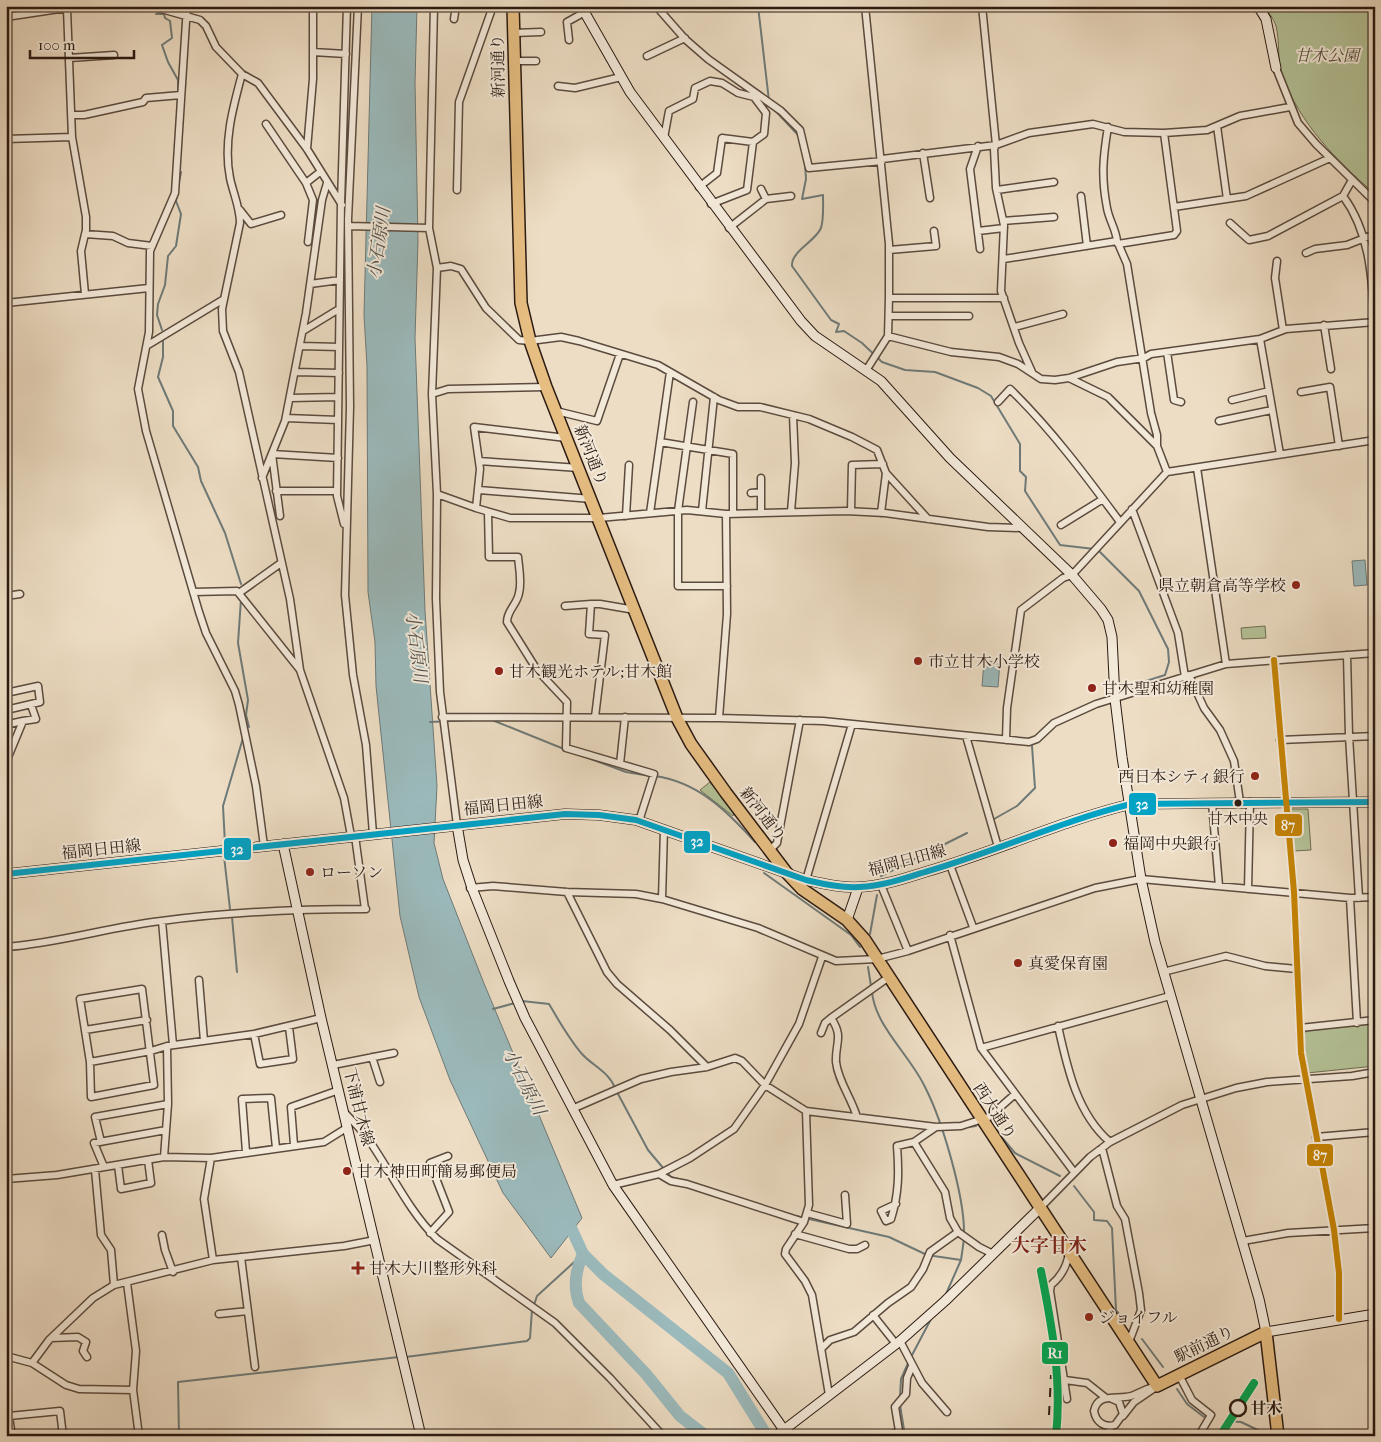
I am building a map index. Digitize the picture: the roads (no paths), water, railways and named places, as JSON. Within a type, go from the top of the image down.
[{"type":"highway","name":"新河通り","points":[[513,6],[521,303],[530,341],[546,387],[600,518],[677,718],[691,744],[786,872]]},
{"type":"highway","name":"西大通り","points":[[786,872],[802,889],[848,920],[877,959],[1157,1386]]},
{"type":"highway","name":"駅前通り","points":[[1157,1386],[1266,1332]]},
{"type":"highway","points":[[1266,1332],[1278,1436]]},
{"type":"street","points":[[6,17],[79,6]]},
{"type":"street","points":[[151,6],[200,20],[206,26],[216,47],[242,74],[258,83],[307,149],[327,184],[341,203],[348,222]]},
{"type":"street","points":[[187,6],[175,193],[152,246],[148,345],[138,389],[140,407],[206,634],[235,691],[239,705],[256,786],[264,846]]},
{"type":"street","points":[[307,149],[313,52],[313,6]]},
{"type":"street","points":[[346,534],[337,491],[341,203],[347,6]]},
{"type":"street","points":[[358,6],[348,222],[350,407],[345,595],[353,675],[366,745],[375,834]]},
{"type":"street","points":[[434,6],[428,228],[437,268],[432,394],[437,494],[436,610],[442,717],[453,825],[470,888],[525,1018],[613,1185],[786,1433]]},
{"type":"street","points":[[454,19],[456,6]]},
{"type":"street","points":[[457,190],[459,102],[493,6]]},
{"type":"street","points":[[656,6],[685,38],[708,59],[765,99],[800,130],[809,168],[996,144],[1010,141],[1029,133],[1093,124],[1124,132],[1147,131],[1164,133],[1207,130],[1240,116],[1290,107]]},
{"type":"street","points":[[865,6],[882,160],[889,250],[888,336],[867,370]]},
{"type":"street","points":[[982,6],[996,144],[994,149],[996,190],[1004,225],[1004,259],[1000,274],[1001,291],[1032,372]]},
{"type":"street","points":[[1258,6],[1266,19],[1276,68],[1298,123],[1330,158],[1375,202]]},
{"type":"street","points":[[68,9],[72,137],[86,217],[81,251],[85,294]]},
{"type":"street","points":[[569,40],[567,22],[583,9],[621,77],[729,228],[801,321],[815,336],[882,381],[950,458],[1072,574],[1101,608],[1108,620],[1112,637],[1115,699],[1141,879],[1163,972],[1243,1241],[1266,1332],[1375,1314]]},
{"type":"street","points":[[513,33],[540,32]]},
{"type":"street","points":[[647,56],[685,38]]},
{"type":"street","points":[[313,52],[346,54]]},
{"type":"street","points":[[69,58],[114,55]]},
{"type":"street","points":[[514,61],[536,61]]},
{"type":"street","points":[[6,947],[37,945],[162,921],[297,908],[366,908],[344,798],[300,670],[298,641],[239,372],[223,331],[222,309],[240,223],[240,210],[230,177],[228,137],[242,74]]},
{"type":"street","points":[[558,86],[575,88],[621,77]]},
{"type":"street","points":[[664,138],[669,111],[693,99],[695,88],[710,81],[722,83],[738,93],[754,98],[766,113],[764,134],[753,142],[722,138],[717,173],[699,187]]},
{"type":"street","points":[[71,115],[84,115],[143,102],[146,98],[181,95]]},
{"type":"street","points":[[266,124],[306,184],[313,200],[308,242]]},
{"type":"street","points":[[1217,126],[1227,199]]},
{"type":"street","points":[[1108,127],[1102,170],[1107,211],[1116,233],[1117,242],[1127,264],[1152,413],[1158,435],[1157,446]]},
{"type":"street","points":[[1004,259],[1174,235],[1177,231],[1164,133]]},
{"type":"street","points":[[6,139],[72,137]]},
{"type":"street","points":[[712,204],[747,190],[753,142]]},
{"type":"street","points":[[978,146],[970,169],[980,249]]},
{"type":"street","points":[[923,153],[930,198]]},
{"type":"street","points":[[1174,207],[1246,196],[1330,158]]},
{"type":"street","points":[[306,184],[320,172]]},
{"type":"street","points":[[1230,223],[1249,240],[1268,236],[1342,196],[1352,180]]},
{"type":"street","points":[[996,190],[1054,182]]},
{"type":"street","points":[[262,478],[286,418],[303,331],[322,200],[327,184]]},
{"type":"street","points":[[761,189],[766,199]]},
{"type":"street","points":[[729,228],[766,199],[791,196]]},
{"type":"street","points":[[1081,196],[1087,246]]},
{"type":"street","points":[[1342,196],[1353,211],[1364,239],[1373,276],[1375,326]]},
{"type":"street","points":[[240,210],[252,224],[281,215]]},
{"type":"street","points":[[978,231],[1054,217]]},
{"type":"street","points":[[348,222],[428,228]]},
{"type":"street","points":[[889,250],[936,246],[934,231]]},
{"type":"street","points":[[85,234],[113,236],[128,243],[152,246]]},
{"type":"street","points":[[1306,253],[1315,249],[1347,245],[1375,234]]},
{"type":"street","points":[[1277,261],[1275,278],[1284,330]]},
{"type":"street","points":[[437,268],[451,266],[461,269],[486,308],[519,340],[530,341],[561,337],[658,365],[714,397],[738,407],[760,407],[793,415],[831,427],[877,450],[886,473],[928,519]]},
{"type":"street","points":[[310,284],[340,280]]},
{"type":"street","points":[[6,303],[149,288]]},
{"type":"street","points":[[148,345],[224,298]]},
{"type":"street","points":[[889,298],[1004,298]]},
{"type":"street","points":[[303,331],[339,309]]},
{"type":"street","points":[[1015,327],[1063,314]]},
{"type":"street","points":[[888,316],[969,316]]},
{"type":"street","points":[[888,336],[951,352],[999,357],[1018,364],[1041,379],[1069,378],[1092,369],[1144,358],[1151,354],[1260,339],[1284,330],[1375,322]]},
{"type":"street","points":[[1324,325],[1331,368]]},
{"type":"street","points":[[1260,339],[1280,454]]},
{"type":"street","points":[[300,346],[339,347]]},
{"type":"street","points":[[1167,352],[1174,400],[1181,402]]},
{"type":"street","points":[[556,411],[597,421],[620,354]]},
{"type":"street","points":[[296,372],[338,373]]},
{"type":"street","points":[[650,513],[670,372]]},
{"type":"street","points":[[1069,378],[1108,397],[1157,446],[1167,472]]},
{"type":"street","points":[[432,394],[448,389],[546,387]]},
{"type":"street","points":[[1301,392],[1330,387],[1339,446]]},
{"type":"street","points":[[998,402],[1010,389],[1038,418],[1120,522]]},
{"type":"street","points":[[1232,400],[1269,391]]},
{"type":"street","points":[[290,398],[338,397]]},
{"type":"street","points":[[702,511],[714,397]]},
{"type":"street","points":[[693,402],[678,511],[678,586],[727,586]]},
{"type":"street","points":[[1219,421],[1272,410]]},
{"type":"street","points":[[791,512],[795,463],[793,415]]},
{"type":"street","points":[[286,418],[338,420]]},
{"type":"street","points":[[476,508],[479,490],[479,460],[474,427],[566,438]]},
{"type":"street","points":[[1006,740],[1008,700],[1021,610],[1063,578],[1072,574],[1167,472],[1375,440]]},
{"type":"street","points":[[660,442],[733,454],[727,614],[719,718]]},
{"type":"street","points":[[272,454],[338,458]]},
{"type":"street","points":[[272,454],[280,516]]},
{"type":"street","points":[[479,460],[578,468]]},
{"type":"street","points":[[851,511],[852,465],[883,464]]},
{"type":"street","points":[[626,516],[629,465]]},
{"type":"street","points":[[1197,468],[1226,664]]},
{"type":"street","points":[[881,513],[886,473]]},
{"type":"street","points":[[761,478],[761,513]]},
{"type":"street","points":[[479,490],[592,500]]},
{"type":"street","points":[[276,491],[337,491]]},
{"type":"street","points":[[751,493],[761,492]]},
{"type":"street","points":[[437,494],[510,518],[600,518],[678,511],[730,514],[851,511],[988,527],[1022,528]]},
{"type":"street","points":[[1061,525],[1103,499]]},
{"type":"street","points":[[1132,509],[1178,633],[1187,676],[1204,708],[1220,730],[1234,761],[1240,802]]},
{"type":"street","points":[[488,512],[489,556],[518,557],[520,592],[516,602],[507,614],[507,622],[538,670],[567,702],[566,748],[620,764],[653,777],[639,821]]},
{"type":"street","points":[[193,592],[239,593],[281,563]]},
{"type":"street","points":[[239,593],[300,670]]},
{"type":"street","points":[[6,596],[20,594]]},
{"type":"street","points":[[591,604],[589,634],[605,635],[595,717]]},
{"type":"street","points":[[565,606],[600,604],[635,610]]},
{"type":"street","points":[[442,717],[625,717],[800,720],[1029,742],[1037,739],[1054,723],[1096,704],[1226,664],[1375,653]]},
{"type":"street","points":[[1348,655],[1349,736],[1360,898]]},
{"type":"street","points":[[1274,660],[1294,892],[1300,1028],[1306,1078],[1334,1230],[1339,1273],[1339,1319]]},
{"type":"street","points":[[6,693],[38,686],[40,702],[6,710]]},
{"type":"street","points":[[6,718],[9,724],[36,719],[31,705]]},
{"type":"street","points":[[620,764],[625,717]]},
{"type":"street","points":[[770,850],[777,843],[800,720]]},
{"type":"street","points":[[6,762],[24,722]]},
{"type":"street","points":[[806,880],[852,724]]},
{"type":"street","points":[[966,736],[998,847]]},
{"type":"street","points":[[1280,740],[1375,736]]},
{"type":"street","points":[[1212,802],[1219,886]]},
{"type":"street","points":[[1248,889],[1250,802]]},
{"type":"street","name":"福岡日田線","points":[[7,872],[565,814],[599,815],[639,821],[806,880],[835,887],[858,888],[881,885],[950,865],[1101,811],[1131,804],[1375,802]]},
{"type":"street","points":[[662,899],[664,829]]},
{"type":"street","name":"下浦甘木線","points":[[283,844],[321,1018],[421,1436]]},
{"type":"street","points":[[950,865],[974,927]]},
{"type":"street","points":[[470,888],[492,886],[567,892],[636,894],[662,899],[758,928],[822,957],[845,962],[877,959],[1095,888],[1141,879],[1350,898],[1375,897]]},
{"type":"street","points":[[881,885],[908,950]]},
{"type":"street","points":[[848,920],[858,888]]},
{"type":"street","points":[[567,892],[607,972],[617,984],[670,1030],[707,1067]]},
{"type":"street","points":[[1350,898],[1357,1023]]},
{"type":"street","points":[[162,921],[170,1046],[164,1157]]},
{"type":"street","points":[[950,935],[981,1048],[1014,1095],[1074,1172]]},
{"type":"street","points":[[1163,972],[1226,956],[1265,966],[1297,969]]},
{"type":"street","points":[[613,1185],[659,1174],[734,1129],[766,1085],[799,1024],[822,957]]},
{"type":"street","points":[[821,1033],[825,1023],[831,1018],[889,977]]},
{"type":"street","points":[[199,980],[204,1041]]},
{"type":"street","points":[[142,989],[152,1051],[154,1085],[91,1097],[90,1062],[85,1030],[80,999],[142,989]]},
{"type":"street","points":[[981,1048],[1170,996]]},
{"type":"street","points":[[90,1062],[170,1046],[254,1034],[321,1018]]},
{"type":"street","points":[[831,1018],[840,1036],[837,1052],[838,1073],[849,1094],[857,1117]]},
{"type":"street","points":[[85,1030],[147,1020]]},
{"type":"street","points":[[1300,1028],[1375,1020]]},
{"type":"street","points":[[1058,1026],[1083,1109],[1096,1128],[1110,1142]]},
{"type":"street","points":[[254,1034],[260,1064],[293,1059],[289,1027]]},
{"type":"street","points":[[333,1065],[394,1053]]},
{"type":"street","points":[[372,1057],[380,1082]]},
{"type":"street","points":[[572,1109],[641,1079],[670,1072],[707,1067],[735,1058],[742,1060],[766,1085],[806,1111],[939,1127],[962,1126],[989,1117],[1014,1095]]},
{"type":"street","points":[[776,1436],[786,1433],[829,1395],[898,1342],[993,1254],[1074,1172],[1110,1142],[1182,1105],[1200,1098],[1267,1082],[1352,1076],[1375,1072]]},
{"type":"street","points":[[294,1145],[292,1107],[339,1090]]},
{"type":"street","points":[[246,1152],[242,1100],[272,1098],[276,1148]]},
{"type":"street","points":[[101,1142],[95,1117],[168,1104]]},
{"type":"street","points":[[806,1111],[809,1197],[807,1213],[804,1222],[786,1249],[785,1254],[805,1281],[812,1295],[829,1395]]},
{"type":"street","points":[[345,1113],[366,1135],[402,1197],[430,1233],[555,1323],[610,1378],[663,1436]]},
{"type":"street","points":[[6,1179],[95,1170],[118,1164],[164,1157],[211,1158],[324,1142],[348,1127]]},
{"type":"street","points":[[896,1204],[899,1188],[897,1146],[914,1142],[939,1127]]},
{"type":"street","points":[[104,1167],[94,1143],[166,1130]]},
{"type":"street","points":[[1316,1136],[1375,1132]]},
{"type":"street","points":[[914,1142],[945,1192],[950,1218],[958,1232],[979,1247],[993,1254]]},
{"type":"street","points":[[1102,1148],[1116,1206],[1125,1219],[1141,1310],[1129,1342]]},
{"type":"street","points":[[430,1233],[449,1212],[430,1163],[448,1156]]},
{"type":"street","points":[[211,1158],[204,1199],[213,1260]]},
{"type":"street","points":[[118,1164],[121,1189],[151,1183],[148,1160]]},
{"type":"street","points":[[95,1170],[101,1235],[111,1250],[114,1286]]},
{"type":"street","points":[[659,1174],[671,1181],[688,1184],[804,1222]]},
{"type":"street","points":[[807,1213],[847,1224],[845,1195]]},
{"type":"street","points":[[1243,1241],[1288,1233],[1375,1228]]},
{"type":"street","points":[[821,1349],[830,1340],[854,1332],[910,1287],[923,1270],[930,1252],[958,1232]]},
{"type":"street","points":[[795,1234],[848,1249],[857,1249],[865,1245]]},
{"type":"street","points":[[162,1235],[173,1272]]},
{"type":"street","points":[[32,1363],[51,1338],[93,1298],[114,1286],[213,1260],[344,1246],[375,1240]]},
{"type":"street","points":[[1066,1399],[1065,1380],[1050,1292],[1051,1285],[1059,1278],[1065,1268],[1069,1251]]},
{"type":"street","points":[[241,1257],[255,1367]]},
{"type":"street","points":[[127,1283],[136,1351],[133,1390],[139,1436]]},
{"type":"street","points":[[218,1314],[248,1311]]},
{"type":"street","points":[[873,1316],[898,1342],[927,1390],[947,1412]]},
{"type":"street","points":[[51,1338],[78,1337],[86,1342],[83,1352],[87,1357]]},
{"type":"street","points":[[6,1356],[32,1363],[66,1386],[79,1389],[133,1390]]},
{"type":"street","points":[[889,1436],[899,1430],[895,1407],[906,1394],[907,1378],[912,1366]]},
{"type":"street","points":[[1179,1375],[1192,1400],[1211,1415],[1201,1432],[1196,1436]]},
{"type":"street","points":[[1065,1380],[1087,1383],[1121,1405],[1121,1418]]},
{"type":"street","points":[[1110,1426],[1101,1424],[1094,1411],[1098,1402],[1108,1398],[1131,1396],[1143,1389],[1157,1386]]},
{"type":"street","points":[[1109,1436],[1110,1426],[1121,1418],[1134,1402],[1157,1386]]},
{"type":"street","points":[[6,1399],[12,1436]]},
{"type":"street","points":[[9,1416],[60,1411],[63,1436]]},
{"type":"water","points":[[372,6],[417,6],[415,83],[418,241],[415,338],[425,611],[437,786],[434,843],[443,879],[483,981],[582,1218],[551,1258],[503,1193],[450,1080],[419,997],[400,916],[376,686],[375,642],[368,592],[367,366],[364,315]]},
{"type":"water","points":[[1365,560],[1367,585],[1354,586],[1352,561]]},
{"type":"water","points":[[984,661],[1000,662],[998,687],[982,686]]},
{"type":"waterway","points":[[758,6],[769,101]]},
{"type":"waterway","points":[[156,14],[164,14],[165,18],[170,21],[172,38],[162,45],[168,62],[178,80],[178,93]]},
{"type":"waterway","points":[[176,135],[178,98]]},
{"type":"waterway","points":[[770,105],[799,136]]},
{"type":"waterway","points":[[805,163],[806,179],[802,199],[823,195],[823,220],[818,233],[795,256],[792,266],[831,320],[839,324],[836,332],[844,331],[862,343],[882,362],[905,370],[935,372],[978,388],[991,396],[1020,444],[1020,471],[1026,477],[1025,491],[1060,545],[1094,549]]},
{"type":"waterway","points":[[178,187],[181,172]]},
{"type":"waterway","points":[[162,330],[157,315],[158,304],[165,285],[168,256],[176,246],[181,214],[176,201],[177,194]]},
{"type":"waterway","points":[[163,339],[163,357],[158,377],[173,411],[173,426],[198,467],[201,481],[225,533],[241,584]]},
{"type":"waterway","points":[[1098,550],[1139,591],[1168,649],[1169,662],[1165,675],[1121,689]]},
{"type":"waterway","points":[[241,599],[238,643],[248,700],[246,715],[249,727]]},
{"type":"waterway","points":[[430,722],[473,720]]},
{"type":"waterway","points":[[492,720],[564,749]]},
{"type":"waterway","points":[[225,844],[223,806],[243,738]]},
{"type":"waterway","points":[[994,819],[1017,806],[1035,788],[1032,746]]},
{"type":"waterway","points":[[580,755],[626,772],[650,776]]},
{"type":"waterway","points":[[655,776],[685,784],[698,791],[734,819],[755,842]]},
{"type":"waterway","points":[[881,876],[967,833]]},
{"type":"waterway","points":[[224,856],[230,909]]},
{"type":"waterway","points":[[764,873],[851,935],[860,947]]},
{"type":"waterway","points":[[870,934],[877,895]]},
{"type":"waterway","points":[[232,917],[237,972]]},
{"type":"waterway","points":[[868,967],[871,986]]},
{"type":"waterway","points":[[872,991],[874,1004],[879,1016],[918,1075],[932,1101],[957,1180],[964,1235]]},
{"type":"waterway","points":[[522,1001],[549,1004],[577,1048],[609,1078],[615,1088]]},
{"type":"waterway","points":[[493,1009],[515,1003]]},
{"type":"waterway","points":[[617,1092],[648,1150],[664,1169]]},
{"type":"waterway","points":[[968,1127],[976,1126]]},
{"type":"waterway","points":[[999,1134],[1015,1153],[1060,1176]]},
{"type":"waterway","points":[[667,1172],[671,1177],[682,1180]]},
{"type":"waterway","points":[[1074,1186],[1094,1212],[1094,1220],[1107,1221],[1112,1228],[1116,1310],[1126,1323]]},
{"type":"waterway","points":[[796,1216],[889,1237],[927,1255],[961,1260]]},
{"type":"waterway","name":"小石原川","points":[[566,1217],[583,1254],[603,1274],[728,1373],[767,1436]]},
{"type":"waterway","points":[[946,1294],[961,1260],[964,1239]]},
{"type":"waterway","points":[[534,1305],[537,1296],[583,1254]]},
{"type":"waterway","name":"小石原川","points":[[583,1254],[576,1278],[579,1303],[646,1374],[680,1416],[706,1436]]},
{"type":"waterway","points":[[406,1357],[527,1341],[530,1338],[532,1310]]},
{"type":"waterway","points":[[911,1357],[931,1319]]},
{"type":"waterway","points":[[1142,1339],[1163,1367]]},
{"type":"waterway","points":[[179,1436],[178,1382],[399,1357]]},
{"type":"waterway","points":[[900,1397],[901,1379],[909,1361]]},
{"type":"waterway","points":[[6,1368],[8,1398]]},
{"type":"waterway","points":[[1177,1389],[1187,1404],[1204,1417]]},
{"type":"waterway","points":[[900,1405],[905,1436]]},
{"type":"waterway","points":[[1226,1421],[1241,1422],[1262,1432],[1272,1432]]},
{"type":"railway","points":[[1041,1271],[1052,1324],[1057,1362],[1059,1380],[1058,1415]]},
{"type":"railway","points":[[1049,1415],[1051,1375]]},
{"type":"railway","points":[[1239,1407],[1254,1383]]},
{"type":"place","name":"県立朝倉高等学校","points":[[1296,585]]},
{"type":"place","name":"市立甘木小学校","points":[[918,661]]},
{"type":"place","name":"甘木観光ホテル;甘木館","points":[[499,671]]},
{"type":"place","name":"甘木聖和幼稚園","points":[[1092,688]]},
{"type":"place","name":"西日本シティ銀行","points":[[1255,776]]},
{"type":"place","name":"甘木中央","points":[[1238,803]]},
{"type":"place","name":"福岡中央銀行","points":[[1113,843]]},
{"type":"place","name":"ローソン","points":[[310,872]]},
{"type":"place","name":"真愛保育園","points":[[1018,963]]},
{"type":"place","name":"甘木神田町簡易郵便局","points":[[347,1171]]},
{"type":"place","name":"甘木大川整形外科","points":[[358,1268]]},
{"type":"place","name":"ジョイフル","points":[[1089,1317]]},
{"type":"place","name":"甘木","points":[[1238,1408]]},
{"type":"district","name":"大字甘木","points":[[1049,1246]]},
{"type":"park label","name":"甘木公園","points":[[1327,55]]}]
